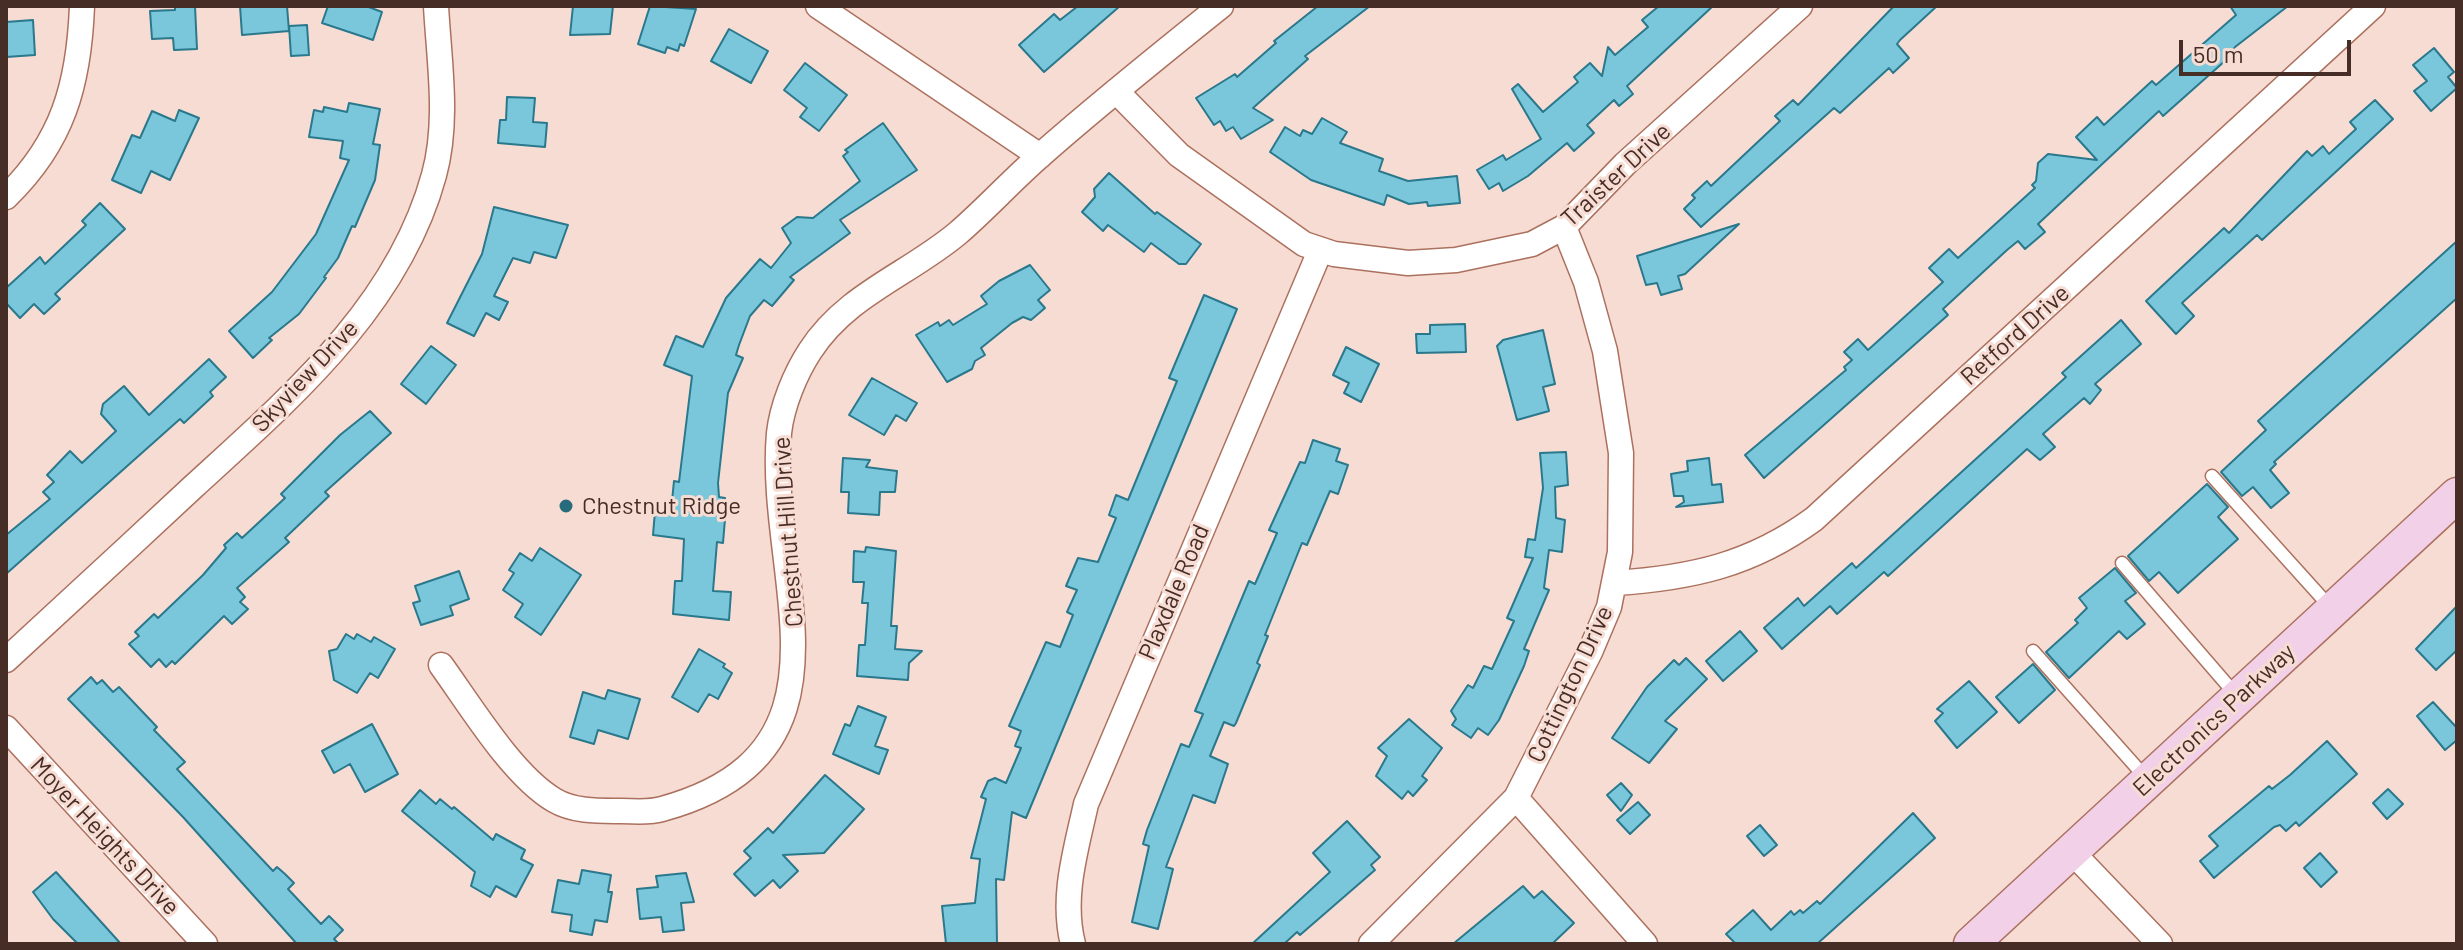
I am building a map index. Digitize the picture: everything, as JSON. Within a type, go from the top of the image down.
[{"type":"main road","name":"Electronics Parkway","points":[[1971,944],[2457,495]]},
{"type":"street","points":[[6,197],[52,142],[69,100],[80,47],[82,6]]},
{"type":"street","name":"Skyview Drive","points":[[6,660],[287,401],[347,335],[391,276],[419,221],[435,172],[442,115],[436,6]]},
{"type":"street","points":[[818,6],[1040,156]]},
{"type":"street","name":"Chestnut Hill Drive","points":[[441,665],[510,760],[554,800],[573,807],[655,811],[693,801],[730,779],[752,761],[775,731],[790,698],[793,667],[779,433],[788,397],[809,351],[842,311],[957,234],[1040,156],[1221,6]]},
{"type":"street","name":"Traister Drive","points":[[1116,91],[1179,155],[1304,244],[1320,251],[1408,263],[1456,260],[1532,244],[1564,227],[1625,164],[1800,6]]},
{"type":"street","name":"Retford Drive","points":[[1615,583],[1680,579],[1721,567],[1790,536],[1814,519],[2373,6]]},
{"type":"street","name":"Cottington Drive","points":[[1371,944],[1516,798],[1590,652],[1615,583],[1620,552],[1621,453],[1605,351],[1586,282],[1564,227]]},
{"type":"street","name":"Plaxdale Road","points":[[1073,944],[1068,924],[1069,881],[1086,804],[1320,251]]},
{"type":"street","name":"Moyer Heights Drive","points":[[6,728],[205,944]]},
{"type":"street","points":[[1516,798],[1645,944]]},
{"type":"street","points":[[2071,851],[2160,944]]},
{"type":"lane","points":[[2212,476],[2333,610]]},
{"type":"lane","points":[[2122,563],[2238,697]]},
{"type":"lane","points":[[2033,651],[2148,780]]},
{"type":"building","points":[[175,6],[195,6],[197,49],[174,50],[173,38],[152,39],[150,11],[175,10]]},
{"type":"building","points":[[240,6],[287,6],[289,31],[242,35]]},
{"type":"building","points":[[328,6],[366,6],[382,12],[373,40],[322,23]]},
{"type":"building","points":[[573,6],[613,6],[610,34],[570,35]]},
{"type":"building","points":[[650,6],[696,9],[684,46],[680,44],[678,51],[667,47],[665,53],[638,44]]},
{"type":"building","points":[[1078,6],[1120,6],[1044,72],[1019,45],[1054,14],[1060,20]]},
{"type":"building","points":[[1318,6],[1370,6],[1305,56],[1308,59],[1253,108],[1273,120],[1241,139],[1233,127],[1226,131],[1220,121],[1214,125],[1196,98],[1235,74],[1237,77],[1276,43],[1274,41]]},
{"type":"building","points":[[1659,6],[1713,6],[1627,86],[1633,94],[1619,106],[1614,100],[1587,125],[1594,133],[1574,151],[1567,143],[1528,176],[1503,191],[1499,183],[1489,189],[1477,170],[1503,155],[1506,160],[1541,139],[1512,89],[1518,84],[1543,112],[1578,82],[1574,77],[1590,63],[1602,76],[1608,47],[1615,55],[1648,27],[1642,20]]},
{"type":"building","points":[[1894,6],[1937,6],[1897,44],[1909,58],[1893,73],[1889,68],[1840,113],[1834,108],[1701,227],[1684,209],[1695,198],[1692,195],[1707,181],[1711,186],[1780,121],[1775,116],[1793,100],[1798,105]]},
{"type":"building","points":[[2230,6],[2288,6],[2235,47],[2226,60],[2163,116],[2159,111],[2038,224],[2045,232],[2025,249],[2018,241],[2007,250],[1943,309],[1948,315],[1764,478],[1745,455],[1846,370],[1844,367],[1852,360],[1844,352],[1858,339],[1868,350],[1943,282],[1929,268],[1949,249],[1958,258],[2035,188],[2032,185],[2036,181],[2038,163],[2048,154],[2097,160],[2076,137],[2097,117],[2104,125],[2152,81],[2156,85],[2236,15]]},
{"type":"building","points":[[33,20],[35,55],[6,57],[6,22]]},
{"type":"building","points":[[307,25],[309,55],[291,56],[289,26]]},
{"type":"building","points":[[729,29],[768,51],[751,83],[711,61]]},
{"type":"building","points":[[2434,48],[2454,72],[2448,77],[2457,88],[2431,111],[2414,91],[2427,81],[2413,65]]},
{"type":"building","points":[[805,63],[847,95],[819,131],[800,117],[807,108],[784,90]]},
{"type":"building","points":[[507,97],[535,98],[533,122],[547,123],[545,147],[498,143],[500,120],[506,120]]},
{"type":"building","points":[[2375,100],[2393,119],[2262,240],[2257,235],[2182,303],[2194,316],[2176,334],[2146,301],[2224,228],[2229,233],[2307,151],[2312,156],[2323,146],[2329,154],[2356,129],[2350,122]]},
{"type":"building","points":[[349,103],[380,109],[373,144],[380,145],[375,180],[355,227],[352,226],[326,278],[299,314],[269,338],[272,340],[253,358],[229,331],[272,292],[316,234],[349,160],[340,158],[343,141],[309,137],[314,110],[323,112],[324,107],[347,112]]},
{"type":"building","points":[[179,110],[199,118],[170,180],[151,171],[141,193],[112,180],[132,135],[140,138],[152,111],[175,121]]},
{"type":"building","points":[[1322,118],[1347,132],[1340,143],[1383,159],[1379,171],[1408,181],[1457,176],[1460,203],[1409,204],[1387,195],[1384,205],[1311,180],[1270,152],[1285,127],[1300,136],[1303,130],[1312,134]]},
{"type":"building","points":[[883,123],[917,170],[840,220],[850,233],[790,277],[794,280],[772,306],[764,300],[750,316],[739,345],[736,355],[743,358],[728,393],[718,483],[719,497],[725,498],[725,519],[723,543],[717,542],[713,591],[731,592],[729,620],[673,614],[675,581],[682,581],[684,539],[653,535],[655,511],[671,511],[674,481],[679,482],[692,376],[664,365],[676,336],[703,347],[726,298],[760,259],[771,268],[791,243],[782,228],[797,217],[813,218],[860,181],[843,156],[848,152],[845,150]]},
{"type":"building","points":[[1109,173],[1155,214],[1157,212],[1201,244],[1186,264],[1179,264],[1151,243],[1144,252],[1108,225],[1103,231],[1082,212],[1095,197],[1094,189]]},
{"type":"building","points":[[100,203],[125,229],[55,294],[60,299],[44,314],[34,304],[20,318],[6,303],[6,288],[40,257],[45,264],[86,225],[82,221]]},
{"type":"building","points":[[494,207],[568,225],[556,258],[534,252],[530,263],[513,258],[494,296],[508,302],[499,320],[486,313],[474,336],[447,323],[482,254]]},
{"type":"building","points":[[1739,224],[1685,274],[1678,276],[1682,289],[1661,295],[1657,283],[1646,285],[1637,256]]},
{"type":"building","points":[[2457,241],[2457,298],[2274,462],[2276,464],[2270,470],[2289,493],[2271,508],[2253,487],[2242,496],[2221,472],[2266,430],[2258,421]]},
{"type":"building","points":[[1030,265],[1050,290],[1038,300],[1045,308],[1031,320],[1023,317],[1012,323],[981,348],[985,355],[975,361],[972,369],[947,382],[916,335],[938,322],[940,326],[949,320],[953,325],[987,304],[981,296],[999,281]]},
{"type":"building","points":[[1204,295],[1237,309],[1026,818],[1012,812],[1004,880],[996,879],[997,944],[946,944],[942,906],[975,903],[980,859],[971,858],[986,799],[981,797],[988,781],[995,778],[1006,783],[1021,748],[1015,746],[1021,731],[1009,726],[1046,642],[1060,647],[1073,615],[1067,612],[1077,590],[1066,586],[1078,558],[1098,562],[1116,518],[1109,515],[1116,495],[1128,500],[1177,381],[1169,378]]},
{"type":"building","points":[[2121,320],[2141,344],[2095,384],[2101,390],[2090,404],[2084,398],[2043,434],[2055,447],[2040,460],[2027,449],[1888,576],[1884,572],[1837,614],[1830,606],[1782,649],[1764,628],[1798,598],[1804,606],[1852,563],[1856,568],[2066,377],[2062,373]]},
{"type":"building","points":[[1465,324],[1466,352],[1417,353],[1416,334],[1430,334],[1430,325]]},
{"type":"building","points":[[1543,330],[1555,384],[1543,387],[1549,411],[1517,420],[1497,346],[1503,340]]},
{"type":"building","points":[[431,346],[456,365],[426,404],[401,384]]},
{"type":"building","points":[[1346,347],[1379,364],[1361,402],[1344,393],[1349,383],[1333,375]]},
{"type":"building","points":[[209,359],[226,377],[210,392],[213,396],[184,423],[180,419],[6,574],[6,535],[50,499],[43,492],[54,482],[47,475],[70,451],[82,463],[116,431],[101,414],[103,404],[124,386],[149,415]]},
{"type":"building","points":[[872,378],[917,403],[906,421],[896,415],[884,435],[849,415]]},
{"type":"building","points":[[370,411],[391,433],[325,492],[329,496],[285,538],[289,542],[237,588],[245,597],[240,602],[248,609],[232,624],[224,616],[175,664],[172,661],[166,667],[159,659],[151,667],[129,644],[139,636],[135,632],[154,614],[158,618],[203,575],[226,548],[224,545],[237,533],[242,538],[285,498],[281,494],[340,435]]},
{"type":"building","points":[[1313,440],[1340,449],[1336,461],[1348,465],[1338,494],[1330,491],[1307,545],[1302,543],[1265,635],[1268,636],[1257,663],[1260,665],[1236,723],[1234,726],[1224,722],[1210,756],[1228,764],[1215,803],[1193,795],[1166,867],[1173,869],[1158,929],[1132,922],[1149,846],[1143,844],[1147,830],[1181,744],[1189,747],[1203,714],[1195,711],[1249,581],[1255,584],[1277,533],[1269,530],[1300,462],[1305,463]]},
{"type":"building","points":[[1566,452],[1568,485],[1555,487],[1556,518],[1565,520],[1562,552],[1549,550],[1544,588],[1549,590],[1524,649],[1529,651],[1524,666],[1499,720],[1488,735],[1478,728],[1471,738],[1452,725],[1456,719],[1451,711],[1468,685],[1473,688],[1484,666],[1492,669],[1514,621],[1507,618],[1533,558],[1525,557],[1528,539],[1535,540],[1543,488],[1540,453]]},
{"type":"building","points":[[843,458],[870,460],[866,467],[897,471],[895,492],[880,492],[879,515],[848,513],[849,492],[841,492]]},
{"type":"building","points":[[1709,458],[1712,485],[1721,484],[1723,502],[1676,507],[1684,502],[1683,496],[1674,496],[1671,474],[1688,471],[1687,461]]},
{"type":"building","points":[[2207,484],[2228,507],[2218,517],[2238,539],[2178,593],[2159,572],[2149,581],[2128,556]]},
{"type":"building","points":[[866,547],[896,551],[891,626],[897,626],[895,649],[922,651],[909,663],[908,680],[857,676],[859,645],[865,645],[868,603],[862,603],[864,582],[853,582],[854,551],[865,552]]},
{"type":"building","points":[[540,548],[581,575],[541,635],[515,617],[523,604],[503,590],[514,573],[509,570],[520,553],[532,561]]},
{"type":"building","points":[[2115,568],[2136,593],[2125,601],[2145,624],[2127,639],[2119,631],[2069,678],[2046,652],[2078,623],[2075,620],[2087,608],[2079,598]]},
{"type":"building","points":[[459,571],[469,599],[450,606],[453,615],[421,625],[413,603],[420,601],[415,586]]},
{"type":"building","points":[[2457,606],[2457,650],[2436,670],[2416,649]]},
{"type":"building","points":[[1740,631],[1757,651],[1723,681],[1706,661]]},
{"type":"building","points":[[346,634],[354,639],[357,634],[371,642],[374,637],[395,649],[378,678],[370,673],[357,693],[334,680],[329,651],[337,649]]},
{"type":"building","points":[[699,649],[725,664],[723,667],[732,673],[718,699],[709,694],[698,712],[672,697]]},
{"type":"building","points":[[1686,658],[1707,679],[1665,721],[1677,729],[1649,763],[1612,738],[1647,687],[1674,660],[1679,665]]},
{"type":"building","points":[[2033,664],[2055,690],[2019,723],[1996,697]]},
{"type":"building","points":[[91,677],[97,684],[102,680],[113,692],[119,687],[157,727],[154,730],[185,762],[177,769],[273,871],[277,867],[294,883],[288,889],[321,924],[329,916],[343,930],[334,939],[339,944],[297,944],[183,817],[68,699]]},
{"type":"building","points":[[1969,681],[1997,712],[1957,748],[1935,721],[1943,713],[1937,709]]},
{"type":"building","points":[[608,690],[640,699],[628,739],[598,730],[594,744],[570,737],[583,692],[605,699]]},
{"type":"building","points":[[2433,702],[2457,728],[2457,740],[2445,750],[2417,716]]},
{"type":"building","points":[[858,706],[886,717],[875,746],[888,750],[879,774],[833,754],[845,724],[850,726]]},
{"type":"building","points":[[1409,719],[1442,748],[1422,776],[1427,780],[1413,796],[1408,791],[1402,799],[1376,776],[1387,756],[1378,748]]},
{"type":"building","points":[[372,724],[398,774],[365,792],[350,764],[334,773],[322,751]]},
{"type":"building","points":[[2327,741],[2357,774],[2299,826],[2296,822],[2286,831],[2280,825],[2274,827],[2214,878],[2200,861],[2218,846],[2209,836],[2269,786],[2272,789],[2290,775]]},
{"type":"building","points":[[825,775],[864,809],[824,853],[783,855],[798,871],[780,888],[773,880],[755,896],[734,874],[751,858],[744,851],[768,828],[773,833]]},
{"type":"building","points":[[1621,783],[1632,795],[1621,811],[1607,795]]},
{"type":"building","points":[[2388,789],[2403,804],[2387,819],[2373,803]]},
{"type":"building","points":[[420,790],[436,804],[440,799],[452,809],[454,807],[493,840],[496,834],[525,850],[521,859],[533,865],[516,897],[496,886],[490,897],[471,886],[475,872],[402,811]]},
{"type":"building","points":[[1638,802],[1650,815],[1630,834],[1617,820]]},
{"type":"building","points":[[1913,813],[1935,838],[1817,944],[1736,944],[1726,934],[1753,910],[1771,930],[1791,911],[1794,915],[1800,910],[1803,913],[1817,901],[1820,904]]},
{"type":"building","points":[[1347,821],[1380,857],[1371,865],[1375,870],[1300,935],[1297,932],[1284,944],[1252,944],[1330,872],[1313,853]]},
{"type":"building","points":[[1760,825],[1777,845],[1764,856],[1747,836]]},
{"type":"building","points":[[2320,853],[2337,872],[2321,887],[2304,868]]},
{"type":"building","points":[[582,870],[611,875],[608,892],[612,892],[607,922],[595,920],[592,935],[570,931],[572,915],[552,912],[558,880],[579,884]]},
{"type":"building","points":[[56,872],[121,944],[78,944],[53,919],[33,892]]},
{"type":"building","points":[[686,873],[694,902],[681,903],[684,930],[663,932],[661,917],[640,919],[637,889],[658,887],[656,876]]},
{"type":"building","points":[[1523,886],[1534,898],[1542,891],[1574,923],[1552,944],[1453,944]]},
{"type":"place","name":"Chestnut Ridge","points":[[566,506]]}]
